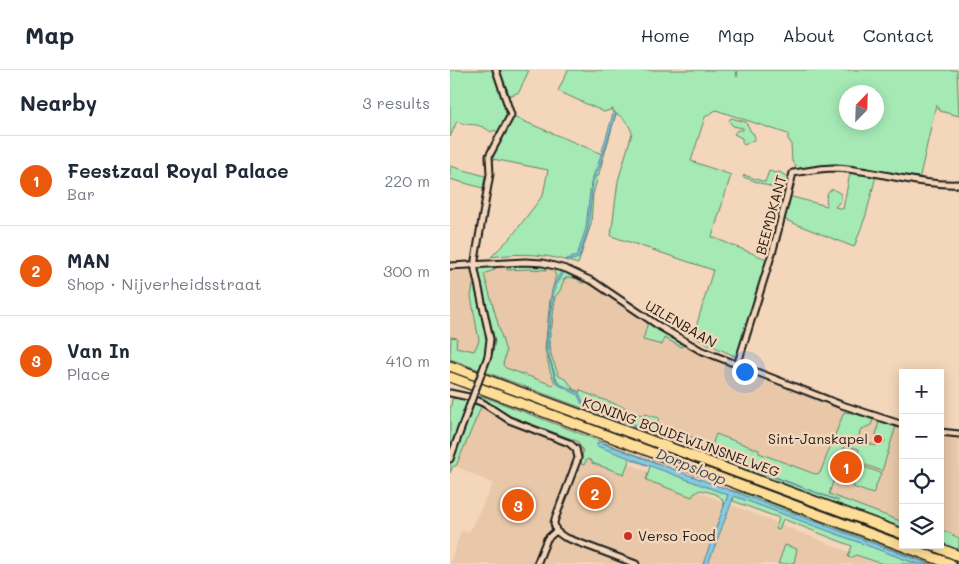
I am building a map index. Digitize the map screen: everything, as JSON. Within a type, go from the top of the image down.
[{"type":"highway","name":"KONING BOUDEWIJNSNELWEG","points":[[450,366],[899,533]]},
{"type":"highway","name":"KONING BOUDEWIJNSNELWEG","points":[[450,377],[951,564]]},
{"type":"highway","points":[[942,549],[959,556]]},
{"type":"street","points":[[450,459],[488,356],[490,340],[475,265],[490,174],[489,156],[511,115],[496,70]]},
{"type":"street","name":"BEEMDKANT","points":[[737,366],[773,250],[793,173],[838,168],[916,182],[959,184]]},
{"type":"street","name":"UILENBAAN","points":[[450,266],[533,262],[551,264],[566,269],[594,282],[686,343],[737,366],[899,424]]},
{"type":"street","points":[[450,393],[469,397],[508,420],[570,442],[576,449],[577,461],[554,523],[556,531],[564,538],[636,564]]},
{"type":"street","points":[[944,432],[959,434]]},
{"type":"street","points":[[538,564],[547,539],[556,531]]},
{"type":"shaded area","points":[[524,264],[557,268],[586,279],[685,345],[711,358],[847,409],[899,426],[899,520],[829,494],[815,474],[758,453],[759,451],[716,434],[712,445],[657,424],[659,418],[626,410],[583,392],[581,389],[580,392],[573,389],[567,396],[450,355],[450,272]]},
{"type":"shaded area","points":[[482,405],[879,564],[450,564],[461,531],[469,532],[493,484],[456,466]]},
{"type":"shaded area","points":[[944,434],[959,436],[959,538],[944,531]]},
{"type":"green space","points":[[450,70],[494,70],[509,110],[508,117],[499,134],[495,130],[491,132],[481,126],[457,121],[450,137]]},
{"type":"green space","points":[[499,70],[529,70],[519,92],[510,96]]},
{"type":"green space","points":[[568,70],[736,70],[737,77],[738,70],[957,70],[959,116],[940,111],[936,105],[919,180],[838,167],[796,170],[795,164],[792,162],[791,143],[788,139],[788,134],[716,110],[705,117],[691,161],[731,175],[712,237],[769,260],[739,358],[693,337],[713,270],[611,236],[618,181],[632,133],[626,122],[616,114],[593,194],[591,224],[578,264],[535,255],[491,257],[512,236],[543,195],[548,170],[493,159],[490,155],[512,119],[516,118],[602,154],[612,120],[613,109],[604,112],[558,91]]},
{"type":"green space","points":[[731,118],[746,122],[755,139],[744,145],[742,138],[734,134],[737,130],[743,130],[743,128],[733,126],[729,121]]},
{"type":"green space","points":[[450,166],[485,176],[483,188],[450,179]]},
{"type":"green space","points":[[769,171],[780,172],[790,179],[786,190],[783,191],[743,177],[744,175],[765,182]]},
{"type":"green space","points":[[850,173],[876,176],[866,215],[854,247],[783,219],[788,196],[827,206],[827,194],[833,189],[841,194],[841,200],[835,207],[843,209]]},
{"type":"green space","points":[[507,265],[545,266],[547,270],[507,270]]},
{"type":"green space","points":[[496,267],[494,270],[484,274],[506,352],[503,365],[506,368],[553,385],[555,383],[545,349],[550,300],[556,275],[554,273],[555,269],[560,269],[586,282],[581,283],[578,279],[568,277],[563,280],[561,289],[555,297],[550,344],[551,355],[559,376],[567,380],[573,389],[580,392],[580,389],[583,392],[626,408],[626,410],[659,418],[657,424],[712,445],[716,434],[759,450],[759,453],[815,474],[820,473],[844,412],[873,420],[871,425],[860,430],[859,437],[860,440],[876,446],[877,443],[884,443],[885,441],[876,435],[879,421],[896,426],[882,471],[860,463],[862,457],[857,456],[859,449],[845,445],[829,494],[899,520],[899,527],[486,372],[495,342],[479,271],[481,268]]},
{"type":"green space","points":[[473,285],[476,286],[487,342],[480,370],[450,359],[451,337],[457,338],[456,347],[474,351],[479,341],[471,296]]},
{"type":"green space","points":[[648,322],[683,344],[682,347],[664,338],[662,345],[643,340]]},
{"type":"green space","points":[[477,394],[725,489],[743,493],[932,564],[883,564],[856,555],[851,558],[848,557],[852,546],[783,519],[779,530],[776,529],[779,518],[733,501],[734,496],[728,495],[724,506],[722,499],[713,493],[701,490],[695,492],[692,497],[646,480],[650,466],[630,458],[624,474],[592,463],[592,461],[587,459],[584,465],[581,464],[583,451],[577,441],[510,416],[477,396]]},
{"type":"green space","points":[[452,399],[468,401],[450,451],[450,411]]},
{"type":"green space","points":[[474,402],[482,405],[456,466],[453,466],[450,473],[450,466]]},
{"type":"green space","points":[[861,466],[881,473],[873,494],[853,487]]},
{"type":"green space","points":[[944,531],[959,538],[959,550],[944,544]]},
{"type":"green space","points":[[785,545],[797,549],[794,563],[791,563],[793,564],[778,564]]},
{"type":"water","points":[[614,111],[616,113],[593,182],[588,229],[579,258],[568,261],[566,260],[577,256],[586,228],[591,182]]},
{"type":"water","points":[[561,271],[564,272],[554,291],[548,346],[549,356],[557,380],[560,384],[579,393],[584,404],[839,501],[642,429],[582,404],[578,395],[559,385],[556,381],[546,347],[552,290]]},
{"type":"water","points":[[600,442],[929,564],[917,564],[734,496],[708,564],[703,564],[728,495],[597,446],[597,443]]},
{"type":"place","name":"Sint-Janskapel","points":[[878,439]]},
{"type":"place","name":"Feestzaal Royal Palace","points":[[846,467]]},
{"type":"place","name":"MAN","points":[[595,493]]},
{"type":"place","name":"Van In","points":[[518,505]]},
{"type":"place","name":"Verso Food","points":[[628,536]]},
{"type":"water label","name":"Dorpsloop","points":[[691,467]]}]
